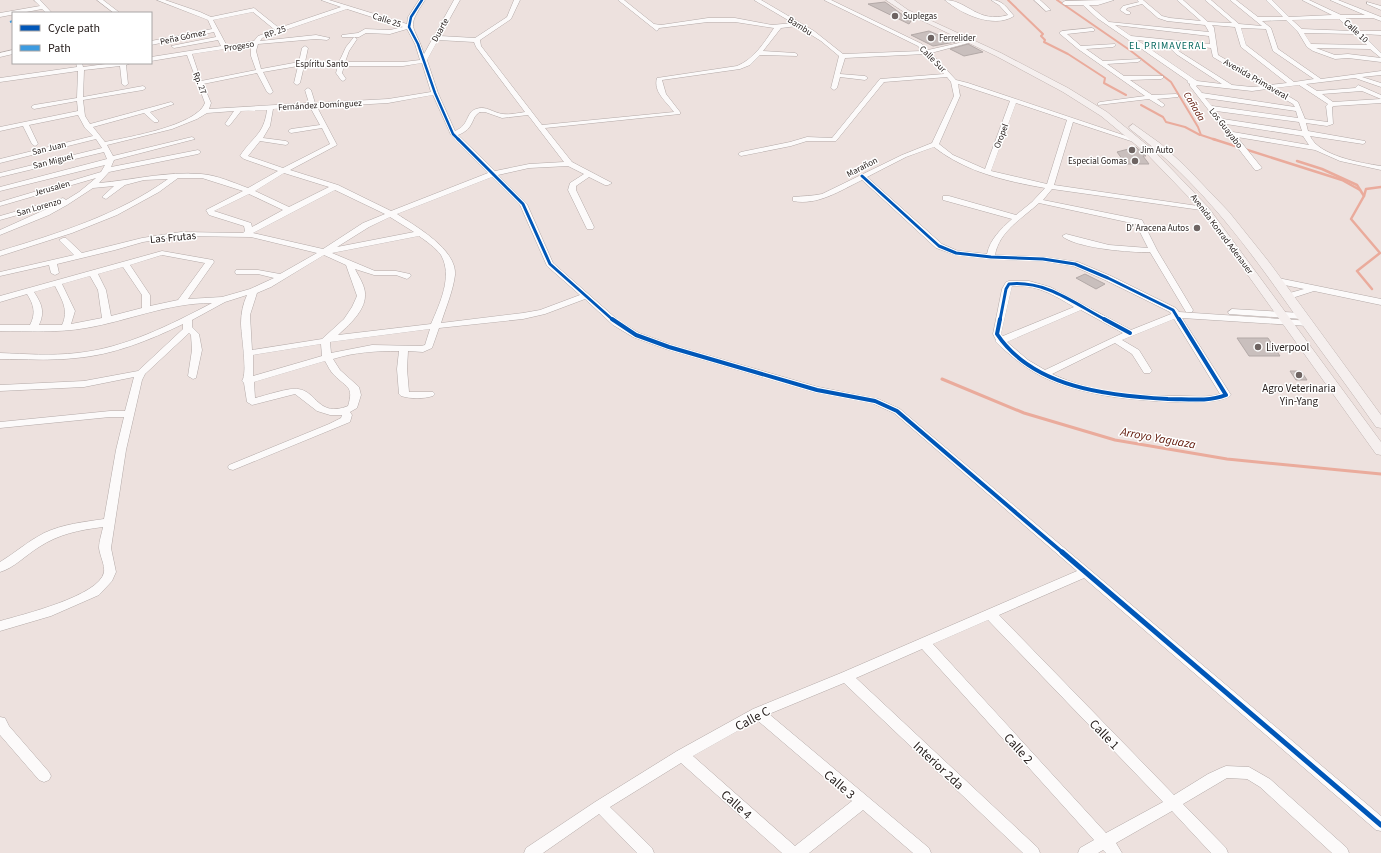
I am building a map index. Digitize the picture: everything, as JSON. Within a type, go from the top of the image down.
[{"type":"main road","name":"Avenida Konrad Adenauer","points":[[889,0],[906,11],[1026,67],[1088,104],[1139,142],[1178,178],[1205,209],[1381,451]]},
{"type":"main road","name":"Avenida Konrad Adenauer","points":[[902,0],[916,9],[1029,62],[1100,104],[1157,144],[1222,210],[1278,281],[1381,424]]},
{"type":"main road","points":[[906,11],[916,9]]},
{"type":"street","points":[[37,0],[48,12]]},
{"type":"street","points":[[100,0],[116,12]]},
{"type":"street","points":[[160,0],[198,13],[212,25],[225,48]]},
{"type":"street","name":"Calle 25","points":[[324,0],[409,27]]},
{"type":"street","points":[[422,0],[412,17],[409,27],[418,44],[435,93],[453,134],[522,204],[550,264],[616,323],[636,335],[669,347],[817,390],[875,401],[897,411],[1381,825]]},
{"type":"street","name":"Duarte","points":[[423,61],[457,0]]},
{"type":"street","points":[[436,38],[477,40],[499,27],[509,18],[517,0]]},
{"type":"street","points":[[621,0],[655,27],[708,20],[735,20],[772,27],[797,24]]},
{"type":"street","name":"Bambu","points":[[757,0],[825,42],[842,56]]},
{"type":"street","name":"Calle Sur","points":[[827,0],[920,45],[949,75],[954,82],[957,96],[935,144]]},
{"type":"street","points":[[948,0],[988,20],[1004,19],[1010,16],[1001,4],[994,0]]},
{"type":"street","points":[[1037,0],[1048,10]]},
{"type":"street","points":[[1065,3],[1098,3],[1111,0]]},
{"type":"street","points":[[1180,0],[1208,24]]},
{"type":"street","points":[[1208,0],[1238,26],[1243,46],[1246,50],[1296,84],[1316,93],[1332,104],[1381,101]]},
{"type":"street","points":[[1233,0],[1268,28],[1275,50],[1320,81]]},
{"type":"street","points":[[1269,0],[1300,31],[1309,46],[1321,53],[1335,57],[1348,56],[1381,60]]},
{"type":"street","name":"Calle 10","points":[[1305,0],[1342,18],[1381,56]]},
{"type":"street","points":[[1333,0],[1381,19]]},
{"type":"street","points":[[1128,14],[1123,10],[1125,7],[1142,1],[1160,17],[1175,21],[1268,28]]},
{"type":"street","points":[[1381,1],[1369,3],[1381,8]]},
{"type":"street","points":[[1084,3],[1096,14],[1196,83]]},
{"type":"street","points":[[16,12],[43,7]]},
{"type":"street","name":"RP. 25","points":[[270,92],[260,71],[253,50],[255,43],[260,37],[347,7]]},
{"type":"street","points":[[152,37],[212,25],[254,10],[278,30]]},
{"type":"street","points":[[0,15],[12,13]]},
{"type":"street","points":[[1257,19],[1373,16]]},
{"type":"street","points":[[1174,30],[1175,21]]},
{"type":"street","points":[[1109,23],[1211,34]]},
{"type":"street","name":"Avenida Primaveral","points":[[1208,24],[1214,56],[1296,103],[1310,142],[1317,148],[1348,161],[1381,168]]},
{"type":"street","name":"Peña Gómez","points":[[152,43],[212,25]]},
{"type":"street","points":[[540,127],[570,123],[638,118],[678,112],[664,98],[659,88],[659,79],[738,68],[748,64],[759,53],[780,26]]},
{"type":"street","name":"Calle 25","points":[[344,36],[359,35],[365,31],[390,32],[409,27]]},
{"type":"street","points":[[1092,30],[1062,33],[1080,48],[1162,105]]},
{"type":"street","points":[[1300,31],[1381,33]]},
{"type":"street","name":"Progeso","points":[[152,60],[255,43],[316,37],[327,38]]},
{"type":"street","points":[[174,46],[220,38]]},
{"type":"street","points":[[1130,38],[1213,46]]},
{"type":"street","points":[[342,79],[339,73],[342,63],[347,49],[354,39]]},
{"type":"street","points":[[477,40],[478,46],[569,164],[608,183]]},
{"type":"street","points":[[834,88],[842,56],[928,52],[970,41]]},
{"type":"street","points":[[1174,42],[1175,50],[1178,53],[1234,88]]},
{"type":"street","points":[[1080,48],[1113,45]]},
{"type":"street","points":[[1309,46],[1373,47]]},
{"type":"street","points":[[297,83],[305,48]]},
{"type":"street","points":[[0,55],[12,52]]},
{"type":"street","points":[[759,53],[794,55]]},
{"type":"street","name":"Rp. 27","points":[[189,54],[208,103],[205,111]]},
{"type":"street","points":[[1102,63],[1138,60]]},
{"type":"street","name":"Espíritu Santo","points":[[199,83],[301,63],[403,64],[423,61]]},
{"type":"street","points":[[0,80],[80,66],[111,64]]},
{"type":"street","points":[[125,84],[126,64]]},
{"type":"street","points":[[0,233],[49,212],[78,196],[106,172],[111,160],[98,137],[88,127],[81,112],[80,98],[83,79],[80,66]]},
{"type":"street","points":[[1184,81],[1252,89],[1379,74]]},
{"type":"street","points":[[837,75],[865,78]]},
{"type":"street","points":[[741,154],[791,144],[807,139],[834,140],[878,84],[884,79],[949,75]]},
{"type":"street","points":[[1354,76],[1381,85]]},
{"type":"street","points":[[1123,78],[1161,77]]},
{"type":"street","points":[[1339,78],[1381,97]]},
{"type":"street","points":[[954,82],[966,84],[1139,142]]},
{"type":"street","name":"Los Guayabo","points":[[1196,83],[1192,85],[1258,168]]},
{"type":"street","points":[[34,107],[143,88]]},
{"type":"street","points":[[1316,93],[1362,89]]},
{"type":"street","points":[[246,233],[248,225],[212,213],[210,210],[249,191],[282,171],[334,145],[313,106],[308,90]]},
{"type":"street","name":"Fernández Domínguez","points":[[205,111],[397,100],[435,93]]},
{"type":"street","points":[[1200,95],[1298,109]]},
{"type":"street","points":[[1100,104],[1150,97],[1176,96]]},
{"type":"street","name":"Oropel","points":[[987,172],[1014,100]]},
{"type":"street","points":[[88,127],[170,104]]},
{"type":"street","points":[[1211,108],[1330,124],[1330,106],[1332,104]]},
{"type":"street","points":[[247,380],[327,357],[372,348],[427,348],[446,297],[452,273],[444,253],[421,234],[391,214],[336,187],[282,171],[246,158],[244,156],[246,152],[259,139],[268,124],[270,108]]},
{"type":"street","points":[[228,124],[238,110]]},
{"type":"street","points":[[453,134],[463,131],[470,122],[471,116],[474,112],[481,110],[487,110],[501,116],[530,113]]},
{"type":"street","points":[[145,111],[156,120]]},
{"type":"street","name":"San Miguel","points":[[0,175],[182,124],[205,111]]},
{"type":"street","points":[[0,129],[81,112]]},
{"type":"street","points":[[991,258],[991,247],[1000,233],[1039,201],[1050,186],[1071,119]]},
{"type":"street","points":[[1222,121],[1363,142]]},
{"type":"street","points":[[25,124],[35,144]]},
{"type":"street","points":[[290,131],[324,126]]},
{"type":"street","points":[[1231,134],[1317,148]]},
{"type":"street","name":"San Juan","points":[[0,161],[98,137]]},
{"type":"street","points":[[0,189],[192,139]]},
{"type":"street","points":[[259,139],[286,143]]},
{"type":"street","points":[[935,144],[943,152],[959,162],[987,172],[1050,186],[1205,209]]},
{"type":"street","name":"Marañon","points":[[796,199],[809,199],[824,196],[904,156],[935,144]]},
{"type":"street","name":"Jerusalen","points":[[0,204],[106,172],[198,152]]},
{"type":"street","points":[[0,328],[65,328],[107,321],[146,309],[182,301],[222,300],[268,285],[366,226],[391,214],[493,174],[529,166],[569,164]]},
{"type":"street","points":[[588,174],[573,185],[572,190],[590,227]]},
{"type":"street","points":[[0,254],[57,236],[109,216],[160,189],[176,176]]},
{"type":"street","points":[[91,186],[122,184],[144,178],[202,176],[249,191],[289,210]]},
{"type":"street","points":[[862,176],[939,246],[966,256],[1043,259],[1075,264],[1108,278],[1175,312],[1305,319]]},
{"type":"street","points":[[106,197],[122,184]]},
{"type":"street","points":[[246,233],[336,187]]},
{"type":"street","name":"San Lorenzo","points":[[0,218],[78,196]]},
{"type":"street","points":[[946,198],[1017,218]]},
{"type":"street","points":[[1039,201],[1141,223],[1153,250],[1189,310]]},
{"type":"street","name":"Las Frutas","points":[[0,274],[166,235],[246,233],[324,252]]},
{"type":"street","points":[[324,252],[421,234]]},
{"type":"street","points":[[1066,236],[1111,249],[1132,251],[1153,250]]},
{"type":"street","points":[[63,240],[80,256]]},
{"type":"street","points":[[0,299],[166,252],[210,262],[182,301]]},
{"type":"street","points":[[324,252],[349,264],[374,273],[396,273],[407,276]]},
{"type":"street","points":[[52,262],[55,273]]},
{"type":"street","points":[[125,263],[146,295],[146,309]]},
{"type":"street","points":[[327,340],[334,336],[358,306],[361,296],[349,264]]},
{"type":"street","points":[[239,272],[258,272],[282,277]]},
{"type":"street","points":[[93,273],[102,290],[107,321]]},
{"type":"street","points":[[1278,281],[1381,302]]},
{"type":"street","points":[[57,283],[70,305],[71,316],[65,328]]},
{"type":"street","points":[[1130,333],[1051,289],[1023,283],[1009,284],[1006,289],[997,327],[997,334],[1000,341],[1024,362],[1044,374],[1090,390],[1129,396],[1192,399],[1222,397],[1226,394],[1175,312]]},
{"type":"street","points":[[1289,296],[1314,288]]},
{"type":"street","points":[[29,290],[39,308],[39,317],[34,327]]},
{"type":"street","points":[[253,291],[245,312],[244,324],[248,353],[247,380],[250,400],[252,402],[296,391],[301,393],[321,410],[327,413],[344,411],[354,405],[356,395],[354,387],[336,372],[327,357],[327,340]]},
{"type":"street","points":[[248,353],[327,340],[523,316],[542,312],[586,296]]},
{"type":"street","points":[[0,356],[87,354],[188,324],[222,300]]},
{"type":"street","points":[[1000,341],[1081,307]]},
{"type":"street","points":[[1044,374],[1175,312],[1189,310],[1284,318]]},
{"type":"street","points":[[0,626],[28,617],[47,613],[95,592],[106,581],[110,572],[105,548],[109,522],[121,450],[137,380],[141,373],[182,336],[188,324]]},
{"type":"street","points":[[188,324],[195,334],[197,350],[193,376]]},
{"type":"street","points":[[1116,340],[1136,352],[1147,371]]},
{"type":"street","points":[[404,348],[402,370],[404,394],[430,394]]},
{"type":"street","points":[[0,388],[84,384],[141,373]]},
{"type":"street","points":[[233,467],[346,420],[344,411]]},
{"type":"street","points":[[0,425],[110,414],[129,414]]},
{"type":"street","points":[[0,568],[39,541],[54,533],[77,527],[109,522]]},
{"type":"street","name":"Calle C","points":[[531,853],[600,806],[682,755],[758,713],[846,677],[923,642],[1086,572]]},
{"type":"street","name":"Calle 1","points":[[990,614],[1221,853]]},
{"type":"street","name":"Calle 2","points":[[923,642],[1115,853]]},
{"type":"street","name":"Interior 2da","points":[[846,677],[1033,853]]},
{"type":"street","name":"Calle 3","points":[[758,713],[924,853]]},
{"type":"street","points":[[0,722],[4,730],[44,776]]},
{"type":"street","name":"Calle 4","points":[[682,755],[792,853]]},
{"type":"street","points":[[1085,853],[1172,804],[1213,778],[1226,772],[1249,773],[1265,783],[1342,853]]},
{"type":"street","points":[[798,853],[862,802]]},
{"type":"street","points":[[600,806],[647,853]]},
{"type":"building","points":[[885,2],[911,21],[909,24],[868,4]]},
{"type":"building","name":"Ferrelider","points":[[929,31],[955,42],[933,46],[911,35]]},
{"type":"building","name":"Ferrelider","points":[[968,44],[983,52],[964,56],[950,49]]},
{"type":"building","points":[[1136,147],[1146,156],[1143,156],[1149,164],[1126,164],[1117,152]]},
{"type":"building","points":[[1085,274],[1105,284],[1096,289],[1076,278]]},
{"type":"building","name":"Liverpool","points":[[1237,338],[1268,338],[1280,356],[1249,356]]},
{"type":"building","name":"Agro Veterinaria Yin-Yang","points":[[1290,371],[1301,371],[1307,380],[1296,380]]},
{"type":"waterway","points":[[1008,0],[1043,34],[1041,36],[1045,40],[1044,42],[1068,54],[1105,78],[1104,83],[1126,95]]},
{"type":"waterway","name":"Cañada","points":[[1057,0],[1131,51],[1171,82],[1198,127],[1201,135],[1213,139]]},
{"type":"waterway","points":[[1141,105],[1163,117],[1166,122],[1185,127],[1200,135]]},
{"type":"waterway","name":"Cañada","points":[[1213,139],[1342,180],[1360,190]]},
{"type":"waterway","name":"Cañada","points":[[1297,161],[1322,169],[1357,185],[1364,196]]},
{"type":"waterway","name":"Cañada","points":[[1364,196],[1366,189],[1381,187]]},
{"type":"waterway","name":"Cañada","points":[[1364,196],[1351,219],[1380,253],[1357,271],[1372,289]]},
{"type":"waterway","name":"Arroyo Yaguaza","points":[[942,379],[1024,413],[1115,440],[1227,459],[1381,474]]},
{"type":"cycle path","points":[[422,0],[411,17],[409,27],[418,44],[435,93],[453,134],[523,204],[550,264],[616,323],[636,335],[669,347],[817,390],[875,401],[897,411],[1381,825]]},
{"type":"cycle path","points":[[862,176],[939,246],[956,253],[991,257],[1043,259],[1075,264],[1108,278],[1173,310],[1226,395],[1203,399],[1134,397],[1079,387],[1052,377],[1025,362],[1013,354],[997,334],[1006,289],[1009,284],[1019,283],[1047,289],[1130,333]]},
{"type":"place","name":"Suplegas","points":[[895,16]]},
{"type":"place","name":"Ferrelider","points":[[931,38]]},
{"type":"place","name":"Jim Auto","points":[[1132,150]]},
{"type":"place","name":"Especial Gomas","points":[[1135,161]]},
{"type":"place","name":"D' Aracena Autos","points":[[1197,228]]},
{"type":"place","name":"Liverpool","points":[[1258,347]]},
{"type":"place","name":"Agro Veterinaria Yin-Yang","points":[[1299,375]]},
{"type":"district","name":"EL PRIMAVERAL","points":[[1168,45]]}]
